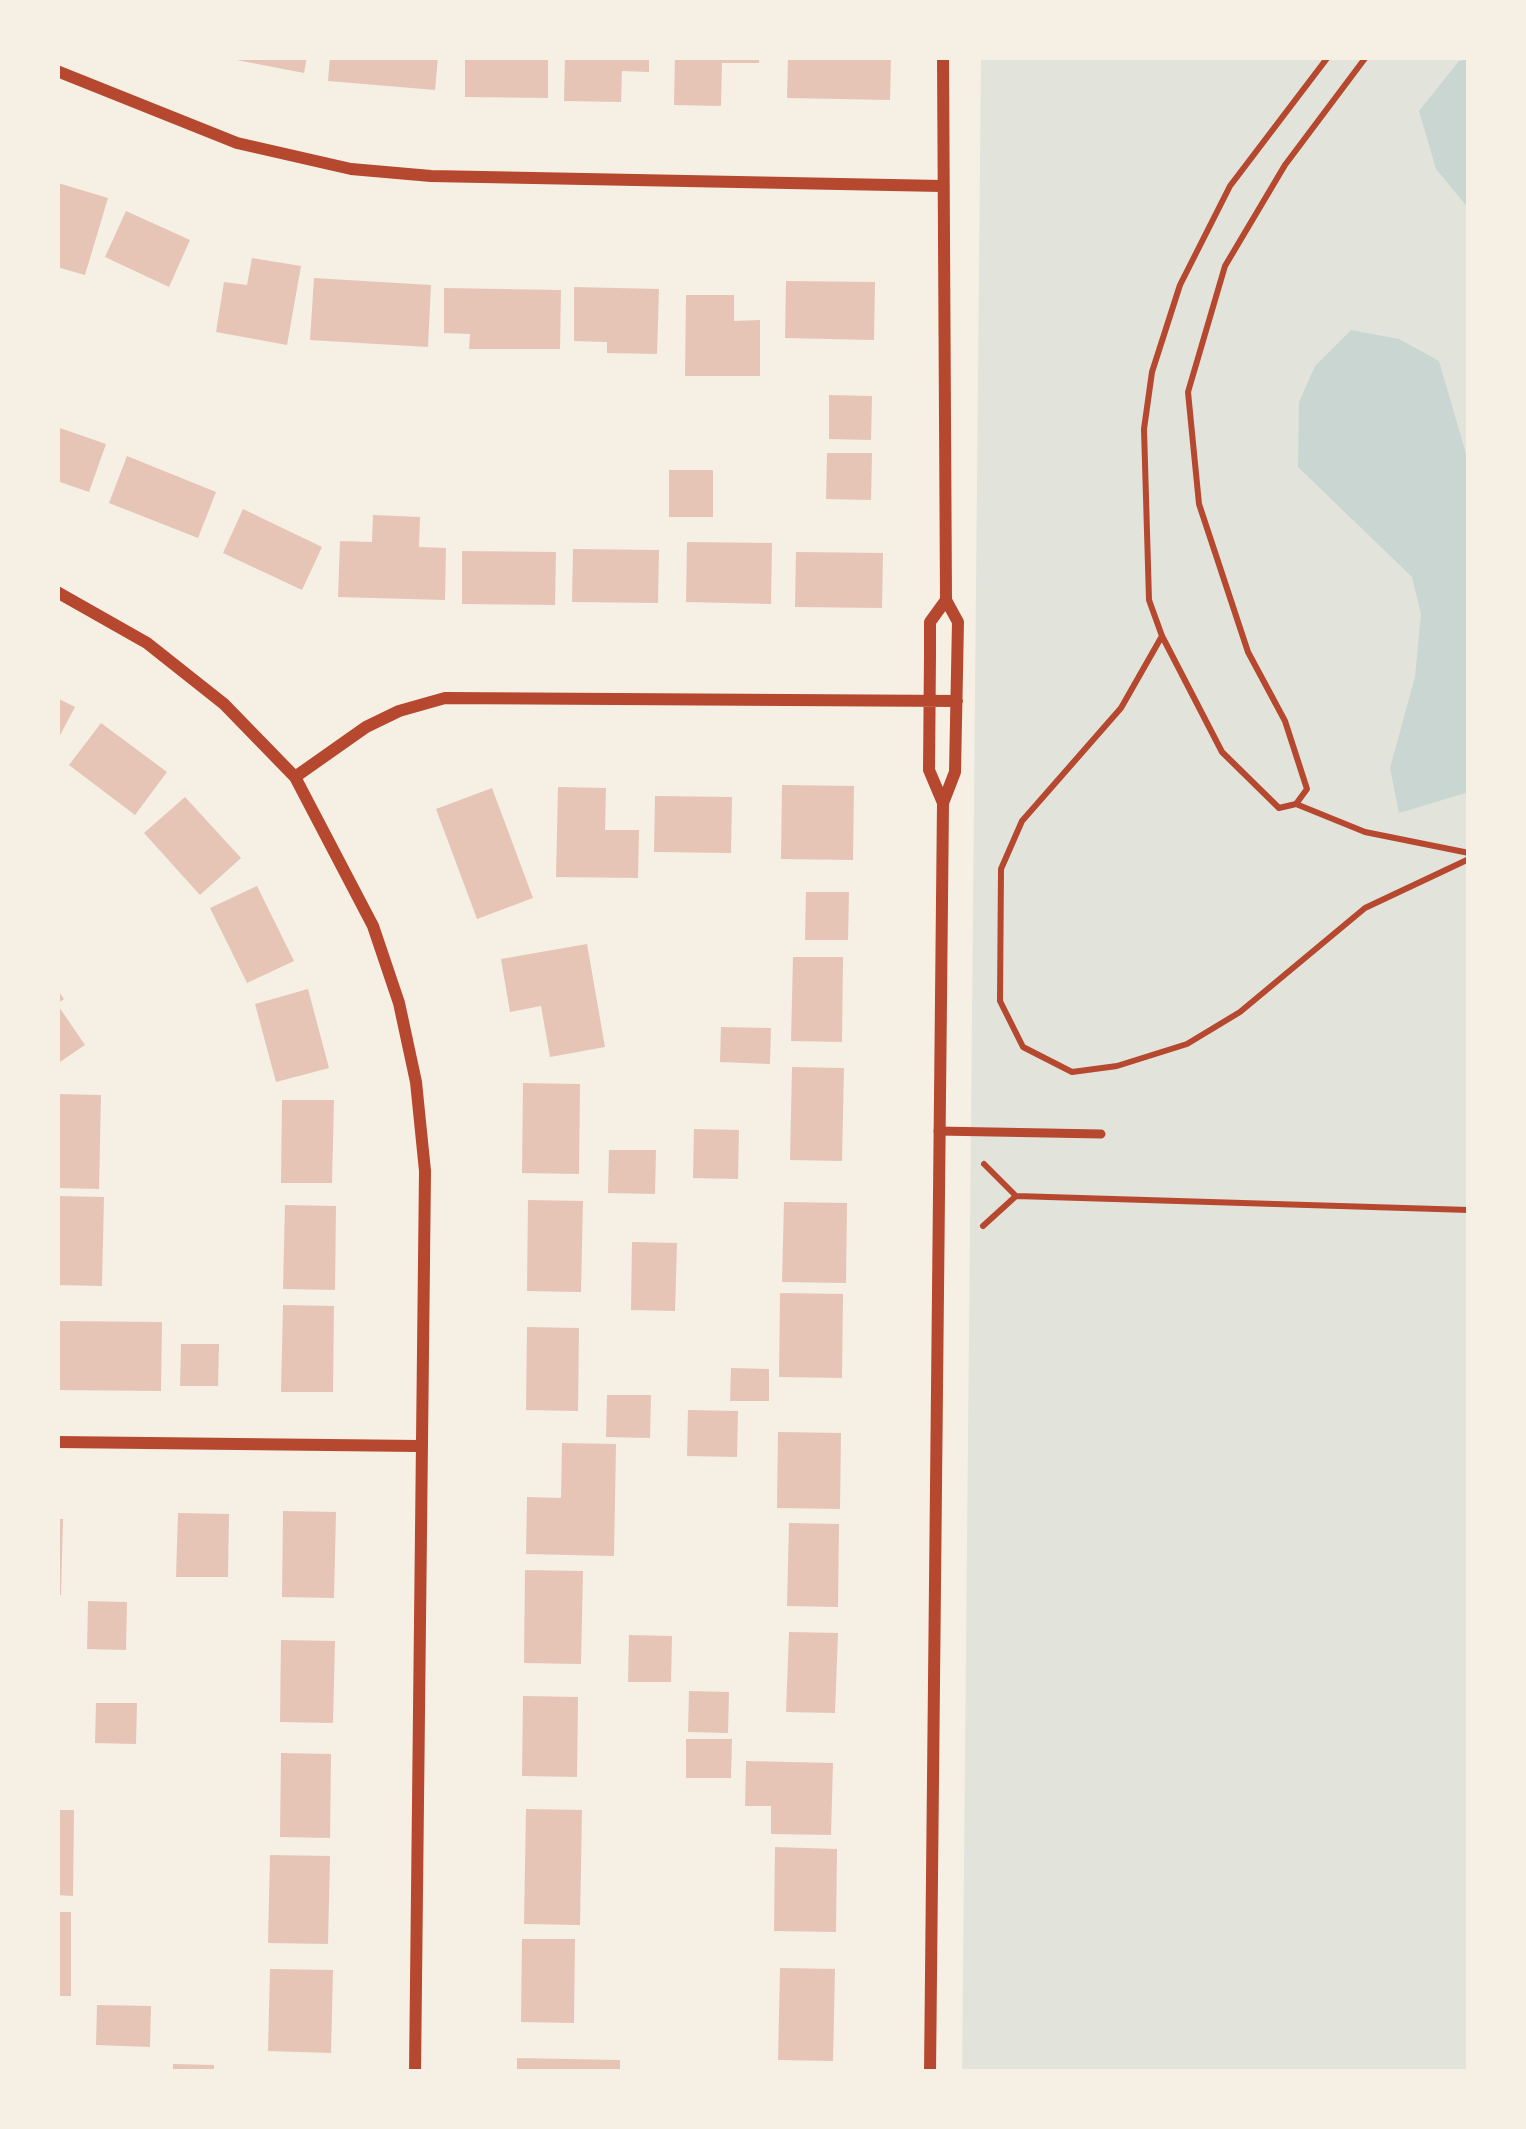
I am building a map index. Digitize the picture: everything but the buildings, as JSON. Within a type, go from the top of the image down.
[{"type":"street","points":[[930,2072],[943,803],[956,772],[958,622],[946,600],[943,57]]},
{"type":"street","points":[[57,70],[237,143],[351,169],[431,176],[942,187]]},
{"type":"street","points":[[57,592],[147,643],[224,704],[295,777],[373,926],[399,1003],[416,1082],[424,1172],[415,2072]]},
{"type":"street","points":[[943,803],[929,770],[930,622],[946,600]]},
{"type":"street","points":[[295,777],[366,727],[445,698],[957,701]]},
{"type":"street","points":[[57,1442],[419,1446]]},
{"type":"lane","points":[[938,1131],[1101,1133]]},
{"type":"path","points":[[1328,57],[1230,186],[1180,285],[1152,371],[1144,502],[1149,600],[1162,636],[1222,752],[1279,808],[1296,804],[1365,832],[1469,856]]},
{"type":"path","points":[[1296,804],[1306,788],[1292,743],[1248,652],[1199,504],[1188,392],[1226,266],[1285,165],[1366,57]]},
{"type":"path","points":[[1162,636],[1121,709],[1022,821],[1001,869],[1000,1001],[1023,1047],[1072,1072],[1117,1066],[1187,1044],[1240,1012],[1365,908],[1469,856]]},
{"type":"path","points":[[983,1164],[1016,1196],[1469,1210]]},
{"type":"path","points":[[983,1226],[1016,1196]]},
{"type":"shaded area","points":[[981,57],[1469,57],[1469,2072],[962,2072]]},
{"type":"shaded area","points":[[1469,59],[1469,209],[1436,169],[1419,111],[1459,61]]},
{"type":"shaded area","points":[[1351,330],[1399,339],[1439,361],[1469,464],[1469,792],[1399,813],[1390,768],[1415,677],[1421,614],[1412,577],[1298,467],[1299,402],[1315,366]]}]
